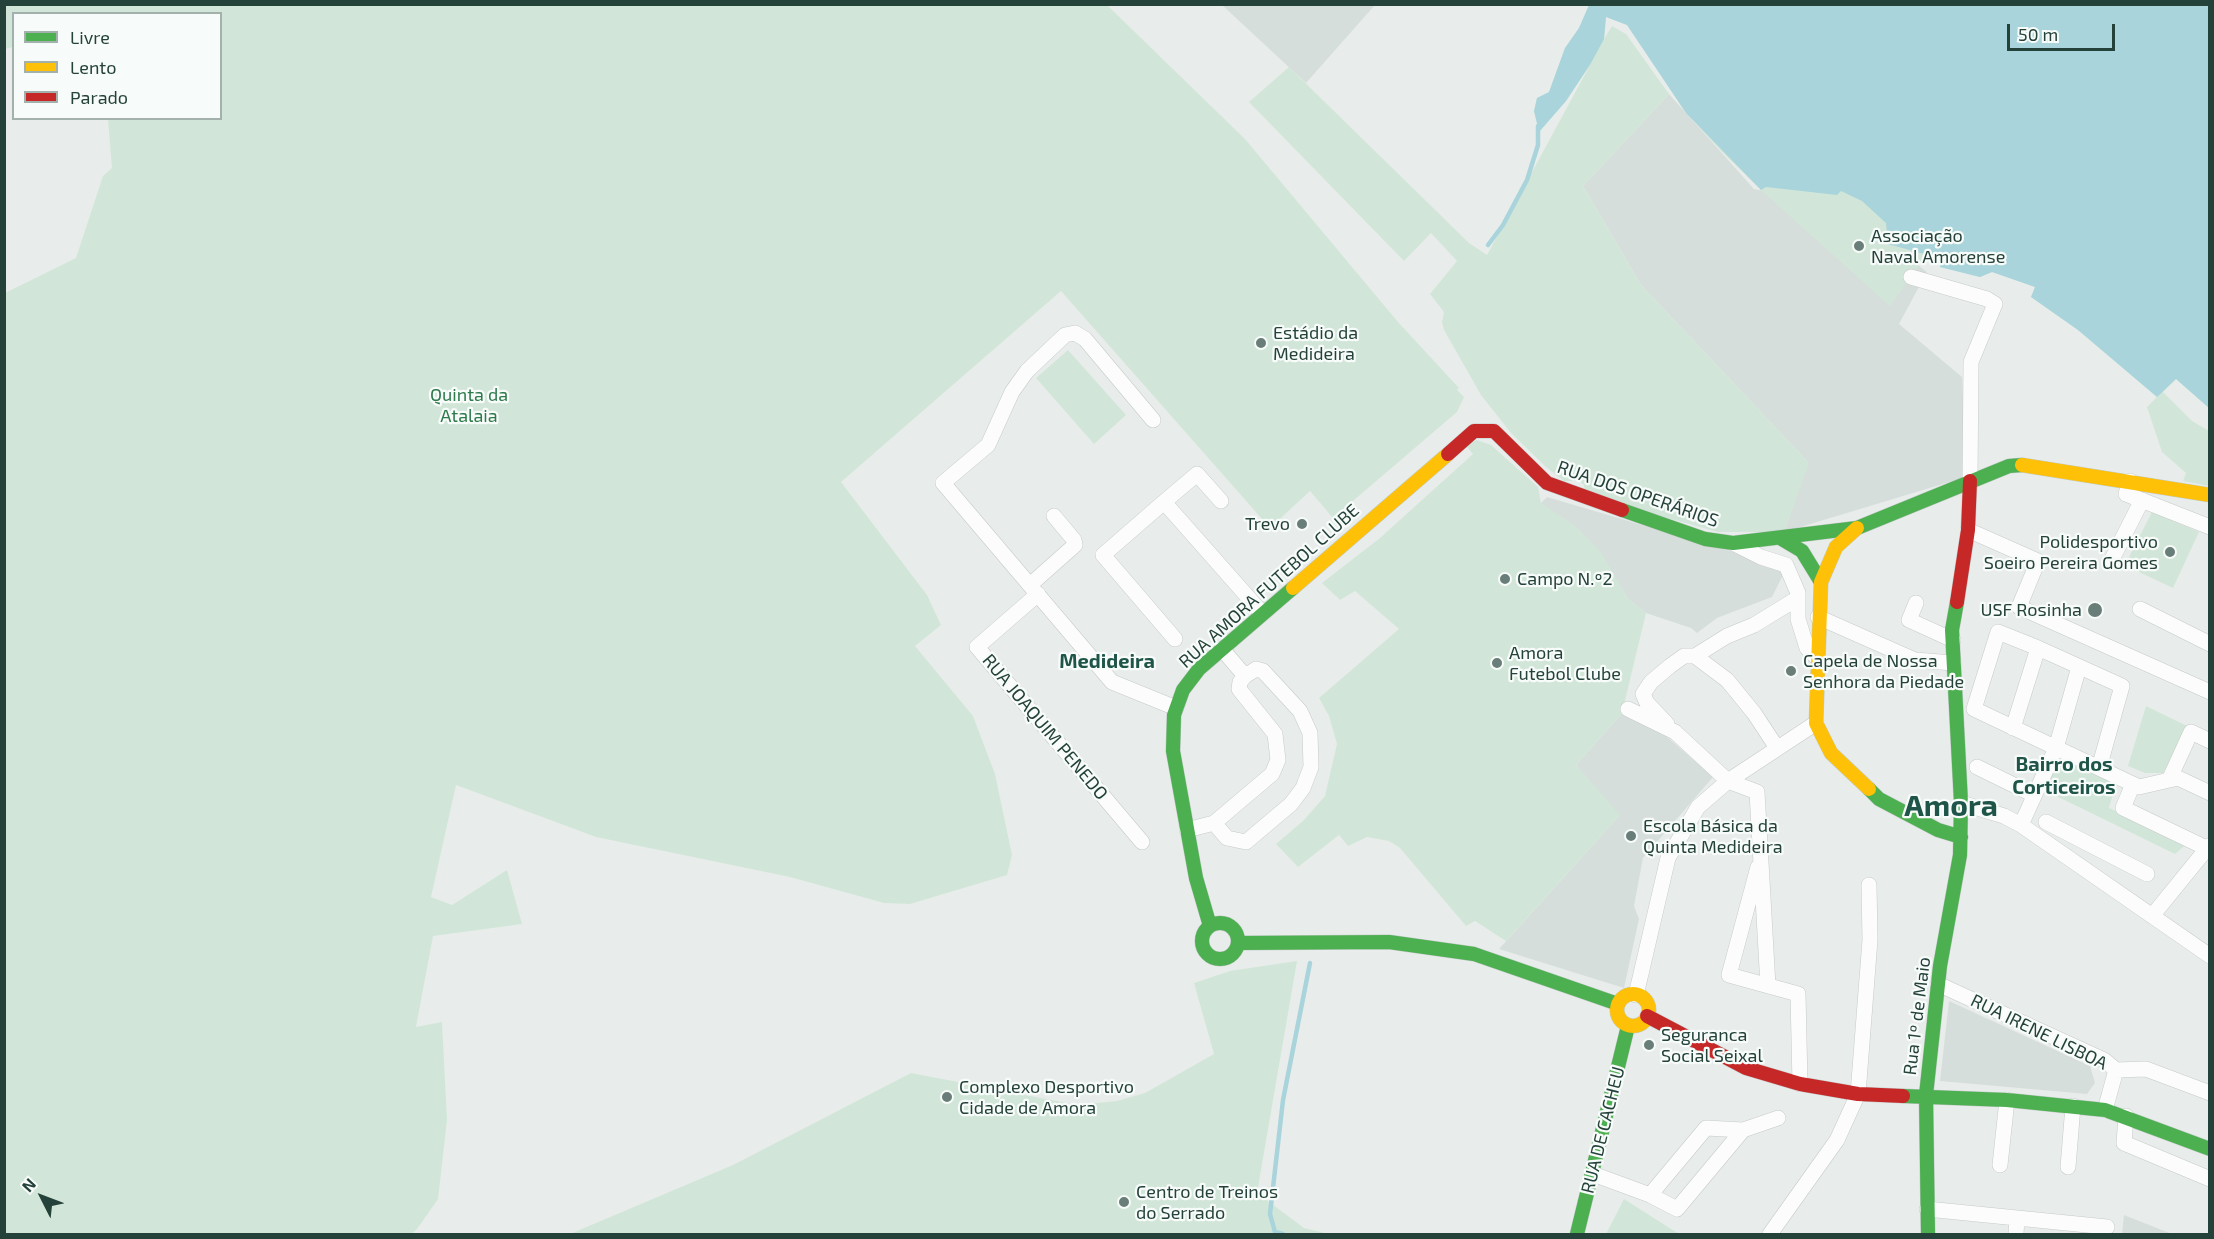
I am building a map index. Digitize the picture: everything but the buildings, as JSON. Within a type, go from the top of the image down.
[{"type":"street","points":[[1911,277],[1987,299],[1995,304],[1971,362],[1970,482]]},
{"type":"street","points":[[1153,420],[1085,339],[1075,333],[1065,335],[1027,371],[1012,392],[988,445],[943,483],[1115,684],[1176,708]]},
{"type":"street","name":"RUA DOS OPERÁRIOS","points":[[1485,429],[1504,438],[1547,483],[1705,538],[1733,543],[1857,528],[2009,466],[2027,465],[2210,495]]},
{"type":"street","name":"RUA AMORA FUTEBOL CLUBE","points":[[1210,926],[1201,901],[1173,751],[1172,731],[1176,708],[1187,683],[1221,649],[1464,438],[1474,431],[1485,429]]},
{"type":"street","points":[[1175,639],[1102,555],[1197,474],[1221,501]]},
{"type":"street","points":[[2130,481],[2126,494],[2210,527]]},
{"type":"street","name":"Rua 1º de Maio","points":[[1928,1234],[1926,1095],[1938,984],[1959,873],[1961,803],[1953,640],[1968,530],[1970,482]]},
{"type":"street","points":[[2110,563],[2142,500]]},
{"type":"street","points":[[1164,502],[1262,613]]},
{"type":"street","points":[[1034,590],[1075,545],[1074,540],[1054,516]]},
{"type":"street","points":[[1857,528],[1836,547],[1821,582],[1816,723],[1831,753],[1879,799],[1938,830],[1961,837]]},
{"type":"street","points":[[1968,530],[2038,561],[2019,608],[2210,692]]},
{"type":"street","points":[[1780,538],[1802,552],[1821,582]]},
{"type":"street","points":[[1733,543],[1761,557],[1786,565],[1798,598],[1798,620],[1807,648],[1817,658]]},
{"type":"street","name":"RUA JOAQUIM PENEDO","points":[[1034,590],[977,647],[1142,842]]},
{"type":"street","points":[[1768,986],[1757,792],[1728,781],[1675,732],[1647,703],[1643,694],[1651,682],[1684,656],[1695,656],[1727,636],[1754,625],[1798,598]]},
{"type":"street","points":[[1916,603],[1909,620],[1953,640]]},
{"type":"street","points":[[2140,609],[2210,644]]},
{"type":"street","points":[[1818,617],[1915,660],[1953,663]]},
{"type":"street","points":[[2099,768],[2122,686],[1998,632],[1974,709],[2139,787],[2178,778],[2210,793]]},
{"type":"street","points":[[2013,728],[2038,648]]},
{"type":"street","points":[[1221,649],[1245,676]]},
{"type":"street","points":[[1695,656],[1727,680],[1754,713],[1777,748]]},
{"type":"street","points":[[2021,825],[2056,748],[2079,667]]},
{"type":"street","points":[[1187,830],[1214,824],[1272,774],[1278,760],[1278,741],[1275,734],[1239,689],[1240,682],[1245,676],[1256,669],[1263,670],[1300,711],[1311,738],[1311,767],[1303,788],[1291,804],[1246,842],[1227,838],[1214,824]]},
{"type":"street","points":[[1628,709],[1675,732]]},
{"type":"street","points":[[1635,995],[1668,858],[1698,807],[1728,781],[1816,723]]},
{"type":"street","points":[[2169,780],[2191,732],[2210,741]]},
{"type":"street","points":[[1977,767],[2034,795]]},
{"type":"street","points":[[2133,784],[2123,808],[2207,849],[2152,916]]},
{"type":"street","points":[[1961,803],[2004,816],[2021,825],[2210,956]]},
{"type":"street","points":[[2046,822],[2147,874]]},
{"type":"street","points":[[2085,868],[2095,847]]},
{"type":"street","points":[[1762,853],[1729,975],[1798,994],[1800,1084]]},
{"type":"street","points":[[1775,1232],[1837,1140],[1858,1094],[1870,940],[1869,885]]},
{"type":"street","points":[[1227,924],[1236,932],[1238,943],[1236,950],[1226,958],[1220,959],[1209,955],[1202,940],[1210,926],[1227,924]]},
{"type":"street","points":[[1238,943],[1389,942],[1474,954],[1618,1004]]},
{"type":"street","name":"RUA IRENE LISBOA","points":[[1938,984],[2104,1060],[2116,1070],[2146,1069],[2210,1093]]},
{"type":"street","points":[[1635,995],[1647,1003],[1647,1016],[1642,1023],[1628,1026],[1620,1020],[1618,1004],[1627,996],[1635,995]]},
{"type":"street","points":[[1647,1016],[1746,1068],[1800,1084],[1858,1094],[2007,1100],[2105,1110],[2210,1149]]},
{"type":"street","name":"RUA DE CACHEU","points":[[1577,1234],[1628,1026]]},
{"type":"street","points":[[2105,1110],[2116,1070]]},
{"type":"street","points":[[2000,1165],[2007,1100]]},
{"type":"street","points":[[2068,1167],[2073,1106]]},
{"type":"street","points":[[2126,1116],[2124,1143],[2210,1179]]},
{"type":"street","points":[[1650,1195],[1706,1128],[1743,1130],[1778,1118]]},
{"type":"street","points":[[1593,1174],[1650,1195],[1677,1209],[1743,1130]]},
{"type":"street","points":[[1927,1209],[2108,1227]]},
{"type":"street","points":[[2016,1234],[2017,1218]]},
{"type":"shaded area","points":[[1222,5],[1375,5],[1306,83]]},
{"type":"shaded area","points":[[1669,94],[1754,189],[1840,205],[1927,272],[1899,324],[1962,377],[1966,477],[1784,532],[1808,462],[1641,285],[1583,186]]},
{"type":"shaded area","points":[[1547,497],[1781,566],[1784,573],[1772,597],[1717,618],[1697,633],[1691,628],[1646,613],[1629,600],[1617,581],[1541,503]]},
{"type":"shaded area","name":"Escola Básica da Quinta Medideira","points":[[1622,713],[1666,736],[1713,777],[1643,858],[1634,906],[1639,919],[1624,988],[1499,949],[1619,816],[1576,765]]},
{"type":"shaded area","points":[[1949,1001],[2090,1066],[2095,1083],[2087,1094],[1940,1081]]},
{"type":"shaded area","points":[[2124,1215],[2172,1234],[2122,1234]]},
{"type":"green space","name":"Quinta da Atalaia","points":[[4,5],[1107,5],[1245,139],[1398,322],[1459,388],[1457,390],[1464,397],[1457,412],[1333,518],[1310,491],[1270,528],[1061,291],[841,482],[927,595],[941,625],[915,646],[973,716],[995,774],[1012,855],[1007,875],[910,904],[884,903],[790,877],[596,837],[456,785],[431,897],[452,905],[507,870],[522,924],[433,936],[416,1027],[442,1022],[447,1120],[438,1199],[417,1229],[411,1234],[5,1234],[5,293],[76,258],[103,176],[112,168],[108,120],[222,120],[222,12],[12,12],[12,47],[5,49]]},
{"type":"green space","points":[[1589,5],[1846,5],[2209,408],[2176,379],[2163,392],[2192,421],[2209,431],[2209,486],[2183,481],[2186,473],[2162,452],[2147,407],[2157,397],[2078,330],[2031,297],[2035,287],[1992,272],[1980,277],[1940,267],[1942,259],[1926,255],[1890,306],[1722,152],[1686,113],[1627,25],[1606,17],[1604,39],[1612,26],[1626,34],[1669,94],[1583,186],[1641,285],[1809,463],[1784,532],[1718,532],[1585,495],[1584,485],[1579,481],[1564,481],[1511,433],[1481,395],[1444,330],[1442,322],[1444,312],[1430,294],[1457,261],[1431,233],[1404,261],[1249,102],[1289,67],[1469,243],[1487,255],[1589,67],[1566,101],[1539,132],[1534,111],[1537,98],[1549,92],[1565,48],[1579,28]]},
{"type":"green space","points":[[1068,350],[1126,415],[1094,444],[1036,378]]},
{"type":"green space","name":"Amora Futebol Clube","points":[[1477,440],[1491,445],[1538,487],[1541,503],[1578,528],[1602,554],[1629,600],[1646,613],[1622,713],[1576,765],[1620,815],[1506,941],[1475,921],[1466,926],[1400,848],[1389,841],[1367,837],[1348,846],[1339,835],[1298,867],[1276,844],[1303,821],[1325,796],[1337,744],[1329,716],[1319,698],[1399,629],[1355,591],[1340,600],[1322,583],[1380,538],[1473,454],[1465,445]]},
{"type":"green space","name":"Polidesportivo Soeiro Pereira Gomes","points":[[2152,512],[2199,532],[2173,588],[2141,573],[2127,561]]},
{"type":"green space","points":[[2146,706],[2189,727],[2163,773],[2145,773],[2128,766]]},
{"type":"green space","points":[[2060,755],[2116,783],[2109,808],[2188,843],[2175,854],[2044,790]]},
{"type":"green space","name":"Complexo Desportivo Cidade de Amora","points":[[1297,961],[1257,1193],[1304,1228],[1329,1234],[570,1234],[733,1165],[911,1073],[1077,1105],[1117,1101],[1145,1093],[1214,1054],[1194,983],[1230,971]]},
{"type":"green space","points":[[1624,1199],[1679,1234],[1606,1234]]},
{"type":"water","points":[[1589,5],[2209,5],[2209,408],[2176,379],[2157,397],[2078,330],[2031,297],[2035,287],[1992,272],[1980,277],[1940,267],[1942,259],[1888,244],[1886,223],[1862,201],[1841,191],[1837,195],[1766,187],[1761,190],[1686,113],[1627,25],[1606,17],[1604,39],[1591,63],[1566,101],[1539,132],[1534,111],[1537,98],[1549,92],[1565,48],[1579,28]]},
{"type":"waterway","points":[[1488,245],[1503,225],[1527,180],[1538,145],[1538,126]]},
{"type":"waterway","points":[[1283,1234],[1275,1232],[1270,1214],[1283,1100],[1310,963]]},
{"type":"traffic: fast","points":[[1622,510],[1705,539],[1733,543],[1857,528],[2009,466],[2022,465]]},
{"type":"traffic: fast","points":[[1780,538],[1802,551],[1821,582]]},
{"type":"traffic: fast","points":[[1210,926],[1196,878],[1173,751],[1174,715],[1183,690],[1199,669],[1293,588]]},
{"type":"traffic: fast","points":[[1928,1234],[1926,1095],[1940,966],[1960,855],[1961,803],[1952,630],[1957,602]]},
{"type":"traffic: fast","points":[[1869,789],[1879,799],[1938,830],[1961,837]]},
{"type":"traffic: fast","points":[[1220,923],[1233,928],[1238,941],[1233,954],[1220,959],[1207,954],[1202,941],[1207,928],[1220,923]]},
{"type":"traffic: fast","points":[[1238,943],[1389,942],[1474,954],[1618,1004]]},
{"type":"traffic: fast","points":[[1577,1234],[1628,1026]]},
{"type":"traffic: fast","points":[[1903,1096],[2007,1100],[2105,1110],[2210,1149]]},
{"type":"traffic: slow","points":[[1293,588],[1448,454]]},
{"type":"traffic: slow","points":[[2022,465],[2210,495]]},
{"type":"traffic: slow","points":[[1857,528],[1836,547],[1821,582],[1816,723],[1831,753],[1869,789]]},
{"type":"traffic: slow","points":[[1633,994],[1644,999],[1649,1010],[1644,1021],[1633,1026],[1622,1021],[1617,1010],[1622,999],[1633,994]]},
{"type":"traffic: jam","points":[[1448,454],[1474,431],[1494,431],[1547,483],[1622,510]]},
{"type":"traffic: jam","points":[[1957,602],[1968,530],[1970,481]]},
{"type":"traffic: jam","points":[[1647,1016],[1746,1068],[1800,1084],[1858,1094],[1903,1096]]},
{"type":"place","name":"Associação Naval Amorense","points":[[1859,246]]},
{"type":"place","name":"Estádio da Medideira","points":[[1261,343]]},
{"type":"place","name":"Trevo","points":[[1302,524]]},
{"type":"place","name":"Polidesportivo Soeiro Pereira Gomes","points":[[2170,552]]},
{"type":"place","name":"Campo N.º2","points":[[1505,579]]},
{"type":"place","name":"USF Rosinha","points":[[2095,610]]},
{"type":"place","name":"Amora Futebol Clube","points":[[1497,663]]},
{"type":"place","name":"Capela de Nossa Senhora da Piedade","points":[[1791,671]]},
{"type":"place","name":"Escola Básica da Quinta Medideira","points":[[1631,836]]},
{"type":"place","name":"Seguranca Social Seixal","points":[[1649,1045]]},
{"type":"place","name":"Complexo Desportivo Cidade de Amora","points":[[947,1097]]},
{"type":"place","name":"Centro de Treinos do Serrado","points":[[1124,1202]]},
{"type":"district","name":"Medideira","points":[[1107,661]]},
{"type":"district","name":"Bairro dos Corticeiros","points":[[2064,776]]},
{"type":"district","name":"Amora","points":[[1951,806]]}]
